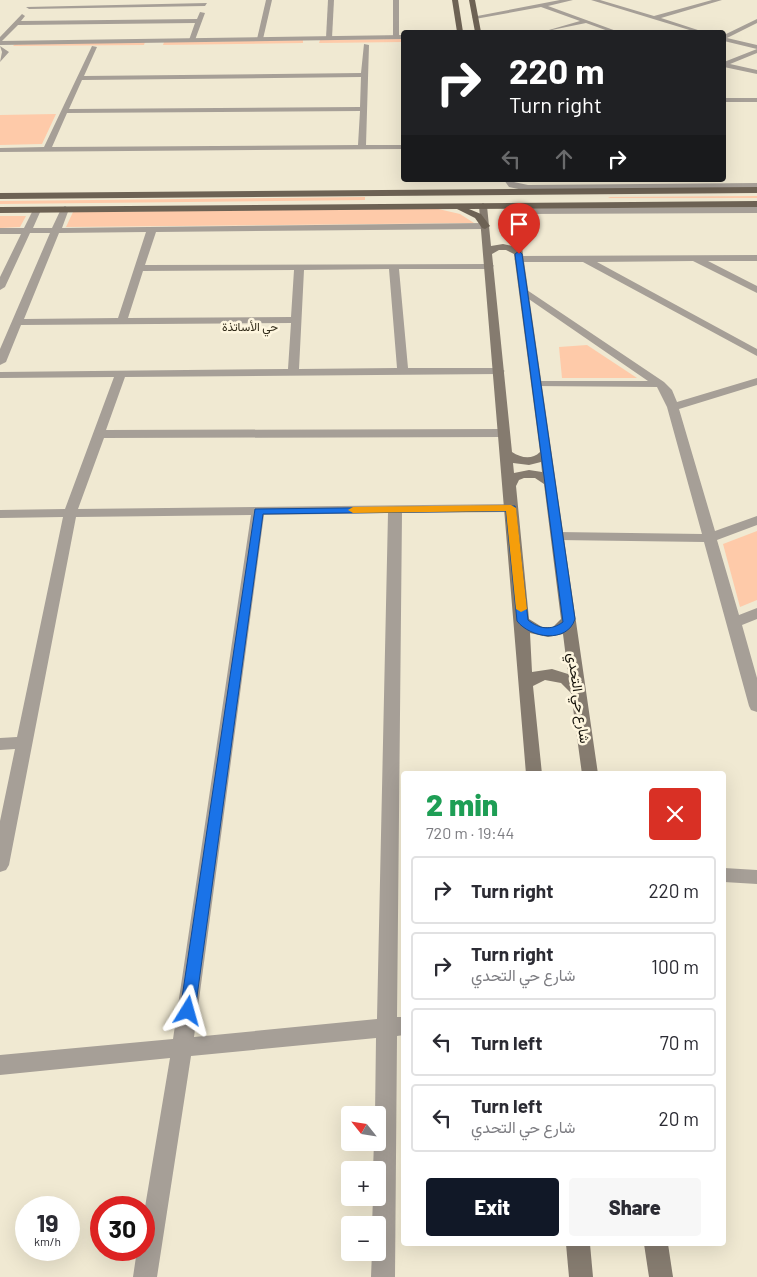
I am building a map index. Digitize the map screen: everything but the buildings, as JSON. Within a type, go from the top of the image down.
[{"type":"main road","points":[[455,0],[460,30]]},
{"type":"main road","points":[[472,0],[478,30]]},
{"type":"main road","points":[[508,182],[513,211]]},
{"type":"main road","points":[[0,196],[383,192],[482,186],[510,191],[757,190]]},
{"type":"main road","points":[[482,186],[522,621],[525,686],[534,771]]},
{"type":"main road","points":[[619,191],[607,194],[605,198],[612,203],[622,205]]},
{"type":"main road","points":[[382,207],[398,200],[396,196],[383,192]]},
{"type":"main road","points":[[0,210],[483,206],[513,211],[622,205],[757,204]]},
{"type":"main road","points":[[636,205],[686,210]]},
{"type":"main road","points":[[438,206],[470,212],[480,217],[485,226]]},
{"type":"main road","name":"شارع حي التحدي","points":[[513,211],[590,771]]},
{"type":"main road","points":[[488,259],[490,250],[501,247],[513,249],[519,256]]},
{"type":"main road","points":[[506,453],[517,460],[529,462],[543,457],[546,452]]},
{"type":"main road","points":[[509,486],[514,477],[524,474],[541,476],[551,485]]},
{"type":"main road","points":[[522,621],[538,631],[553,632],[564,627],[569,619]]},
{"type":"main road","points":[[525,686],[532,678],[552,674],[565,678],[577,690]]},
{"type":"main road","points":[[578,1246],[581,1277]]},
{"type":"main road","points":[[656,1246],[661,1277]]},
{"type":"street","points":[[0,42],[35,0]]},
{"type":"street","points":[[260,39],[269,0]]},
{"type":"street","points":[[329,38],[331,0]]},
{"type":"street","points":[[396,0],[396,37]]},
{"type":"street","points":[[475,17],[570,0]]},
{"type":"street","points":[[594,0],[694,30]]},
{"type":"street","points":[[654,18],[719,0]]},
{"type":"street","points":[[29,8],[206,2],[192,40]]},
{"type":"street","points":[[541,5],[610,30]]},
{"type":"street","points":[[16,23],[199,21]]},
{"type":"street","points":[[726,37],[757,21]]},
{"type":"street","points":[[553,30],[584,22]]},
{"type":"street","points":[[676,30],[686,28]]},
{"type":"street","points":[[0,42],[310,42],[329,38],[401,37]]},
{"type":"street","points":[[0,48],[94,47],[192,40],[260,39],[366,45],[401,44]]},
{"type":"street","points":[[726,39],[757,49]]},
{"type":"street","points":[[362,147],[366,45]]},
{"type":"street","points":[[47,149],[94,47]]},
{"type":"street","points":[[0,48],[6,52],[0,60]]},
{"type":"street","points":[[726,63],[757,49]]},
{"type":"street","points":[[726,64],[757,72]]},
{"type":"street","points":[[80,78],[365,75]]},
{"type":"street","points":[[738,76],[757,76]]},
{"type":"street","points":[[726,100],[757,100]]},
{"type":"street","points":[[65,111],[364,109]]},
{"type":"street","points":[[0,150],[401,147]]},
{"type":"street","points":[[510,182],[512,185],[528,188],[664,189],[757,186]]},
{"type":"street","points":[[0,362],[65,209]]},
{"type":"street","points":[[0,286],[4,271],[37,210]]},
{"type":"street","points":[[513,211],[757,210]]},
{"type":"street","points":[[0,231],[485,226]]},
{"type":"street","points":[[122,321],[152,229]]},
{"type":"street","points":[[519,256],[584,259],[757,258]]},
{"type":"street","points":[[694,258],[757,290]]},
{"type":"street","points":[[139,268],[394,266],[488,259]]},
{"type":"street","points":[[584,259],[757,354]]},
{"type":"street","points":[[394,266],[403,371]]},
{"type":"street","points":[[293,372],[299,267]]},
{"type":"street","points":[[524,291],[666,390],[673,407],[757,706]]},
{"type":"street","points":[[17,322],[296,320]]},
{"type":"street","points":[[0,375],[403,371],[498,372]]},
{"type":"street","points":[[0,865],[70,513],[121,374]]},
{"type":"street","points":[[537,384],[660,384]]},
{"type":"street","points":[[673,407],[754,384]]},
{"type":"street","points":[[100,434],[504,433]]},
{"type":"street","points":[[0,514],[511,508]]},
{"type":"street","points":[[382,1277],[395,1027],[395,510]]},
{"type":"street","points":[[145,1277],[182,1048],[258,511]]},
{"type":"street","points":[[558,536],[710,538],[757,520]]},
{"type":"street","points":[[734,623],[757,613]]},
{"type":"street","points":[[0,744],[24,742]]},
{"type":"street","points":[[726,875],[757,877]]},
{"type":"street","points":[[0,1066],[395,1027]]},
{"type":"shaded area","points":[[401,39],[401,42],[319,43],[320,40]]},
{"type":"shaded area","points":[[303,40],[303,43],[163,45],[164,42]]},
{"type":"shaded area","points":[[145,42],[144,45],[13,46],[15,44]]},
{"type":"shaded area","points":[[56,114],[42,144],[0,145],[0,115]]},
{"type":"shaded area","points":[[757,196],[757,198],[608,198],[610,197]]},
{"type":"shaded area","points":[[365,197],[365,200],[0,204],[0,201]]},
{"type":"shaded area","points":[[434,208],[460,214],[474,223],[66,227],[73,212]]},
{"type":"shaded area","points":[[0,216],[26,216],[20,227],[0,228]]},
{"type":"shaded area","points":[[587,345],[637,378],[562,378],[559,347]]},
{"type":"shaded area","points":[[757,531],[757,600],[740,607],[723,544]]},
{"type":"slow traffic","points":[[353,510],[511,508],[521,609]]},
{"type":"district","name":"حي الأساتذة","points":[[250,327]]},
{"type":"route","points":[[188,1011],[258,511],[511,508],[522,621],[532,629],[546,632],[559,630],[568,623],[569,619],[519,254]]}]
